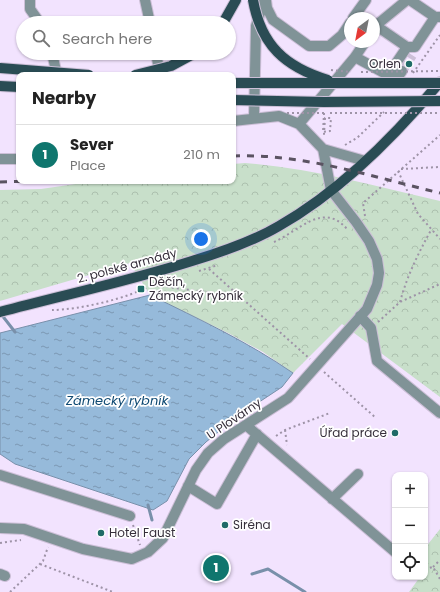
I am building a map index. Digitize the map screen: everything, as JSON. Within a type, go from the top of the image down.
[{"type":"main road","points":[[227,16],[236,0]]},
{"type":"main road","points":[[253,0],[257,21],[263,34],[280,55],[293,66],[315,76],[339,84]]},
{"type":"main road","points":[[147,72],[171,66],[182,60]]},
{"type":"main road","points":[[0,68],[51,72]]},
{"type":"main road","points":[[236,83],[339,84],[440,82]]},
{"type":"main road","name":"2. polské armády","points":[[4,311],[158,272],[248,242],[279,227],[331,190],[365,161],[440,82]]},
{"type":"main road","points":[[0,86],[16,87]]},
{"type":"main road","points":[[236,100],[324,102],[440,101]]},
{"type":"street","points":[[30,0],[30,9],[35,16]]},
{"type":"street","points":[[145,0],[148,16]]},
{"type":"street","points":[[265,0],[273,20],[309,46],[329,46],[344,32]]},
{"type":"street","points":[[254,118],[256,26],[265,0]]},
{"type":"street","points":[[357,12],[366,0]]},
{"type":"street","points":[[380,22],[407,0]]},
{"type":"street","points":[[388,75],[412,50],[438,17],[410,0]]},
{"type":"street","points":[[380,29],[412,50]]},
{"type":"street","points":[[299,124],[361,48]]},
{"type":"street","points":[[355,57],[388,75],[397,78],[402,71]]},
{"type":"street","points":[[54,60],[56,72]]},
{"type":"street","points":[[157,60],[159,72]]},
{"type":"street","points":[[236,121],[279,116],[299,124],[323,149],[365,161]]},
{"type":"street","points":[[323,149],[331,190]]},
{"type":"street","points":[[0,159],[16,159]]},
{"type":"street","name":"U Plovárny","points":[[0,528],[24,529],[82,549],[132,559],[148,552],[163,538],[196,470],[208,453],[224,439],[247,426],[288,398],[360,316],[373,298],[379,273],[377,260],[360,228],[331,190]]},
{"type":"street","points":[[360,316],[371,328],[377,361],[440,413]]},
{"type":"street","points":[[247,426],[392,549]]},
{"type":"street","points":[[188,486],[217,504],[257,434]]},
{"type":"street","points":[[332,499],[358,474]]},
{"type":"street","points":[[0,475],[130,516]]},
{"type":"path","points":[[324,69],[350,72],[440,71]]},
{"type":"path","points":[[287,113],[440,113]]},
{"type":"path","points":[[324,113],[323,132],[330,131],[331,118],[325,118],[325,126],[324,134]]},
{"type":"path","points":[[365,216],[363,203],[440,134]]},
{"type":"path","points":[[400,169],[440,168]]},
{"type":"path","points":[[398,172],[418,214],[440,240]]},
{"type":"path","points":[[272,242],[315,219],[325,216],[334,218],[347,229]]},
{"type":"path","points":[[400,302],[405,284],[415,259],[431,230]]},
{"type":"path","points":[[193,272],[219,264]]},
{"type":"path","points":[[209,268],[312,362]]},
{"type":"path","points":[[49,310],[69,310],[141,292],[155,282]]},
{"type":"path","points":[[371,328],[400,302],[440,284]]},
{"type":"path","points":[[151,285],[240,296]]},
{"type":"path","points":[[323,371],[376,418]]},
{"type":"path","points":[[276,436],[285,430],[330,413]]},
{"type":"path","points":[[285,430],[287,445]]},
{"type":"path","points":[[130,516],[139,543]]},
{"type":"path","points":[[10,592],[43,561],[52,538]]},
{"type":"path","points":[[428,568],[433,567],[440,560]]},
{"type":"path","points":[[40,564],[113,592]]},
{"type":"path","points":[[433,567],[440,579]]},
{"type":"green space","points":[[236,164],[270,165],[319,173],[440,201],[440,397],[342,324],[293,373],[263,352],[228,333],[150,295],[130,263],[0,301],[0,190],[41,189],[75,184],[236,184]]},
{"type":"green space","points":[[440,529],[440,592],[409,592],[418,580],[428,580],[428,544]]},
{"type":"water","name":"Zámecký rybník","points":[[150,295],[241,341],[293,373],[282,387],[238,416],[206,442],[189,459],[167,501],[153,510],[15,464],[0,454],[0,333]]},
{"type":"waterway","points":[[1,314],[15,332]]},
{"type":"waterway","points":[[148,505],[152,520]]},
{"type":"waterway","points":[[252,574],[268,569],[305,592]]},
{"type":"tunnel","points":[[402,71],[412,55]]},
{"type":"railway","points":[[236,156],[285,158],[311,162],[363,173],[440,193]]},
{"type":"railway","points":[[0,182],[16,182]]},
{"type":"place","name":"Orlen","points":[[409,64]]},
{"type":"place","name":"Děčín, Zámecký rybník","points":[[141,289]]},
{"type":"place","name":"Úřad práce","points":[[395,433]]},
{"type":"place","name":"Siréna","points":[[225,525]]},
{"type":"place","name":"Hotel Faust","points":[[101,533]]},
{"type":"place","name":"Sever","points":[[216,568]]}]
